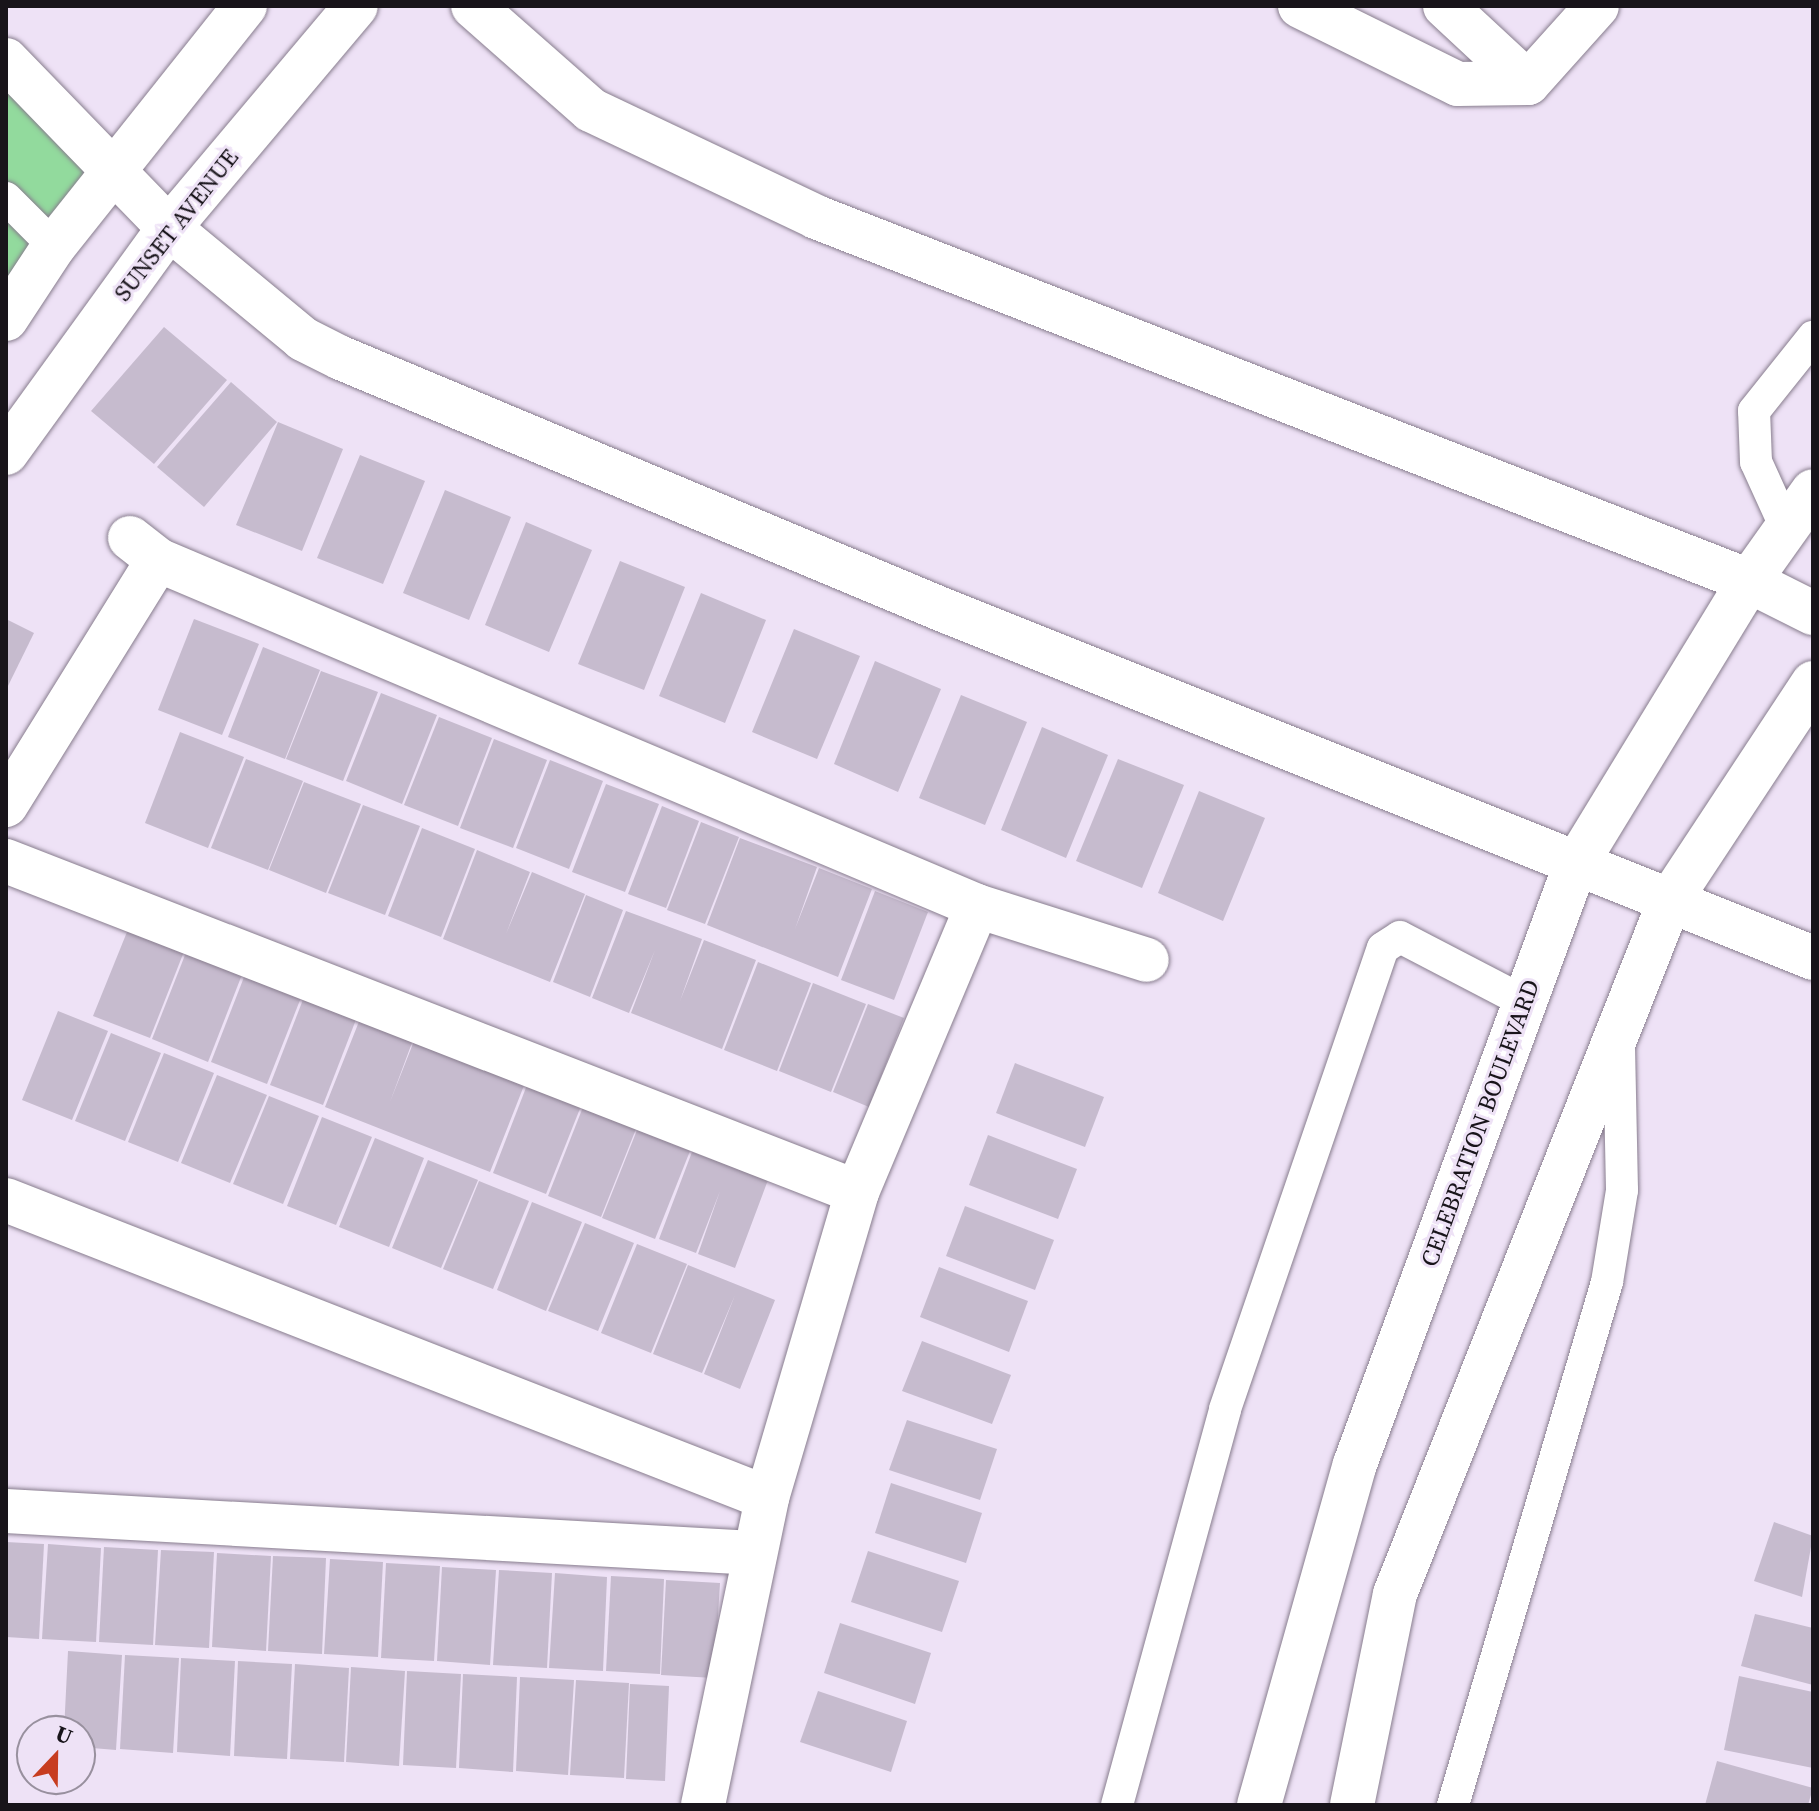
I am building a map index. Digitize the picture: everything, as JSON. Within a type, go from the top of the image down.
[{"type":"street","points":[[6,319],[54,246],[245,6]]},
{"type":"street","name":"SUNSET AVENUE","points":[[6,453],[169,228],[356,6]]},
{"type":"street","points":[[473,6],[591,110],[816,217],[1749,581],[1813,613]]},
{"type":"street","points":[[1300,6],[1458,84],[1528,83],[1597,6]]},
{"type":"street","points":[[1445,6],[1528,83]]},
{"type":"street","points":[[6,60],[111,172],[169,228],[303,339],[341,358],[1575,866],[1670,900],[1813,958]]},
{"type":"street","name":"CELEBRATION BOULEVARD","points":[[1259,1805],[1355,1464],[1575,866],[1749,581],[1813,491]]},
{"type":"street","points":[[6,805],[144,549],[977,906],[1147,960]]},
{"type":"street","points":[[1352,1805],[1395,1594],[1670,900],[1813,683]]},
{"type":"street","points":[[6,861],[857,1192]]},
{"type":"street","points":[[703,1805],[767,1498],[857,1192],[977,906]]},
{"type":"street","points":[[6,1200],[767,1498]]},
{"type":"street","points":[[6,1511],[755,1553]]},
{"type":"lane","points":[[6,198],[54,246]]},
{"type":"lane","points":[[1786,528],[1756,462],[1754,411],[1813,337]]},
{"type":"lane","points":[[1117,1805],[1225,1409],[1383,948],[1400,937],[1525,1002]]},
{"type":"lane","points":[[1453,1805],[1607,1282],[1622,1190],[1618,1028]]},
{"type":"green space","points":[[6,72],[98,171],[6,279]]},
{"type":"building","points":[[164,327],[227,380],[154,464],[91,411]]},
{"type":"building","points":[[231,382],[277,422],[204,507],[157,467]]},
{"type":"building","points":[[278,422],[343,449],[302,551],[236,525]]},
{"type":"building","points":[[360,455],[425,481],[383,584],[317,558]]},
{"type":"building","points":[[445,490],[511,517],[469,620],[403,593]]},
{"type":"building","points":[[526,522],[592,550],[549,652],[485,625]]},
{"type":"building","points":[[620,561],[685,587],[644,690],[578,664]]},
{"type":"building","points":[[701,593],[766,620],[725,723],[659,696]]},
{"type":"building","points":[[6,619],[34,633],[6,690]]},
{"type":"building","points":[[194,619],[259,644],[222,735],[158,710]]},
{"type":"building","points":[[794,629],[860,656],[817,759],[752,732]]},
{"type":"building","points":[[263,647],[320,670],[285,759],[228,737]]},
{"type":"building","points":[[875,661],[941,689],[898,792],[834,764]]},
{"type":"building","points":[[321,671],[378,692],[343,781],[286,759]]},
{"type":"building","points":[[381,693],[437,715],[402,804],[346,781]]},
{"type":"building","points":[[961,695],[1027,722],[985,825],[919,798]]},
{"type":"building","points":[[439,717],[492,738],[458,826],[404,805]]},
{"type":"building","points":[[1042,727],[1108,755],[1066,858],[1001,830]]},
{"type":"building","points":[[180,732],[244,757],[208,848],[145,823]]},
{"type":"building","points":[[494,739],[547,760],[513,848],[460,828]]},
{"type":"building","points":[[246,759],[303,781],[268,870],[211,848]]},
{"type":"building","points":[[1118,759],[1184,785],[1142,888],[1076,861]]},
{"type":"building","points":[[550,760],[603,781],[569,869],[516,848]]},
{"type":"building","points":[[304,782],[361,804],[326,893],[269,870]]},
{"type":"building","points":[[606,784],[659,804],[625,892],[572,872]]},
{"type":"building","points":[[1199,791],[1265,818],[1223,921],[1158,893]]},
{"type":"building","points":[[363,805],[420,826],[385,915],[328,893]]},
{"type":"building","points":[[662,806],[699,821],[666,908],[628,894]]},
{"type":"building","points":[[701,822],[739,837],[705,924],[667,910]]},
{"type":"building","points":[[422,828],[475,849],[441,937],[388,916]]},
{"type":"building","points":[[740,838],[817,867],[795,929],[819,868],[872,889],[838,977],[707,925]]},
{"type":"building","points":[[477,850],[530,872],[506,934],[532,872],[585,894],[550,982],[443,939]]},
{"type":"building","points":[[875,891],[928,912],[894,1000],[841,980]]},
{"type":"building","points":[[586,895],[623,910],[590,997],[553,982]]},
{"type":"building","points":[[626,911],[702,939],[680,1001],[704,940],[756,960],[722,1049],[631,1013],[655,950],[629,1013],[592,998]]},
{"type":"building","points":[[129,927],[185,949],[150,1038],[93,1016]]},
{"type":"building","points":[[187,950],[243,972],[208,1062],[152,1039]]},
{"type":"building","points":[[758,962],[811,983],[777,1071],[724,1050]]},
{"type":"building","points":[[246,972],[302,995],[267,1084],[211,1062]]},
{"type":"building","points":[[813,983],[866,1004],[831,1092],[779,1071]]},
{"type":"building","points":[[304,997],[357,1017],[323,1105],[270,1085]]},
{"type":"building","points":[[868,1004],[904,1018],[869,1107],[833,1092]]},
{"type":"building","points":[[58,1011],[108,1031],[72,1120],[22,1100]]},
{"type":"building","points":[[360,1019],[413,1040],[390,1102],[414,1041],[525,1083],[490,1172],[325,1107]]},
{"type":"building","points":[[111,1033],[161,1053],[125,1141],[75,1121]]},
{"type":"building","points":[[164,1053],[214,1073],[178,1162],[128,1142]]},
{"type":"building","points":[[1015,1063],[1104,1097],[1085,1147],[996,1113]]},
{"type":"building","points":[[217,1075],[267,1095],[230,1183],[181,1163]]},
{"type":"building","points":[[527,1085],[581,1106],[546,1194],[493,1173]]},
{"type":"building","points":[[269,1096],[319,1116],[283,1204],[233,1184]]},
{"type":"building","points":[[583,1107],[636,1129],[601,1217],[548,1196]]},
{"type":"building","points":[[322,1117],[372,1137],[336,1225],[287,1206]]},
{"type":"building","points":[[637,1130],[690,1151],[655,1239],[602,1218]]},
{"type":"building","points":[[988,1135],[1077,1169],[1058,1219],[969,1185]]},
{"type":"building","points":[[375,1138],[424,1158],[389,1247],[339,1227]]},
{"type":"building","points":[[692,1152],[768,1180],[735,1268],[698,1254],[720,1191],[696,1253],[659,1239]]},
{"type":"building","points":[[428,1160],[478,1180],[441,1268],[392,1248]]},
{"type":"building","points":[[479,1181],[529,1201],[493,1289],[443,1269]]},
{"type":"building","points":[[532,1202],[582,1222],[546,1311],[497,1290]]},
{"type":"building","points":[[965,1206],[1054,1240],[1035,1290],[946,1256]]},
{"type":"building","points":[[585,1223],[634,1243],[598,1331],[548,1311]]},
{"type":"building","points":[[637,1244],[687,1264],[651,1353],[601,1333]]},
{"type":"building","points":[[688,1265],[775,1300],[740,1389],[704,1374],[735,1295],[702,1373],[653,1354]]},
{"type":"building","points":[[939,1267],[1028,1301],[1009,1352],[920,1317]]},
{"type":"building","points":[[922,1341],[1011,1375],[992,1424],[902,1391]]},
{"type":"building","points":[[907,1420],[997,1449],[980,1500],[889,1470]]},
{"type":"building","points":[[891,1483],[982,1513],[966,1563],[875,1533]]},
{"type":"building","points":[[1774,1522],[1813,1536],[1802,1597],[1754,1581]]},
{"type":"building","points":[[6,1542],[44,1544],[39,1639],[6,1637]]},
{"type":"building","points":[[48,1544],[101,1548],[96,1642],[42,1639]]},
{"type":"building","points":[[104,1547],[158,1550],[153,1645],[99,1642]]},
{"type":"building","points":[[161,1550],[214,1552],[209,1648],[155,1645]]},
{"type":"building","points":[[868,1551],[959,1581],[942,1632],[851,1602]]},
{"type":"building","points":[[217,1553],[271,1556],[266,1651],[212,1647]]},
{"type":"building","points":[[273,1556],[326,1558],[322,1654],[268,1651]]},
{"type":"building","points":[[330,1559],[383,1562],[378,1657],[324,1654]]},
{"type":"building","points":[[386,1563],[440,1566],[434,1661],[381,1658]]},
{"type":"building","points":[[442,1567],[496,1570],[490,1665],[437,1661]]},
{"type":"building","points":[[499,1570],[552,1573],[547,1668],[493,1665]]},
{"type":"building","points":[[555,1573],[607,1577],[603,1671],[549,1668]]},
{"type":"building","points":[[611,1576],[664,1579],[660,1674],[606,1671]]},
{"type":"building","points":[[666,1580],[720,1583],[714,1678],[661,1675]]},
{"type":"building","points":[[1755,1614],[1813,1628],[1813,1685],[1741,1666]]},
{"type":"building","points":[[840,1623],[931,1653],[915,1704],[824,1673]]},
{"type":"building","points":[[68,1651],[122,1655],[116,1750],[96,1748],[96,1715],[65,1715]]},
{"type":"building","points":[[125,1655],[179,1658],[173,1753],[120,1749]]},
{"type":"building","points":[[181,1658],[235,1661],[230,1756],[177,1752]]},
{"type":"building","points":[[238,1661],[292,1664],[287,1759],[234,1756]]},
{"type":"building","points":[[295,1664],[349,1668],[344,1762],[290,1759]]},
{"type":"building","points":[[351,1667],[405,1671],[399,1766],[346,1762]]},
{"type":"building","points":[[407,1671],[461,1674],[456,1768],[403,1765]]},
{"type":"building","points":[[463,1674],[517,1677],[513,1772],[459,1768]]},
{"type":"building","points":[[1739,1676],[1813,1692],[1813,1768],[1724,1750]]},
{"type":"building","points":[[520,1677],[574,1680],[568,1775],[516,1771]]},
{"type":"building","points":[[576,1680],[629,1683],[624,1778],[570,1775]]},
{"type":"building","points":[[630,1684],[669,1686],[665,1781],[626,1779]]},
{"type":"building","points":[[818,1691],[907,1721],[891,1772],[800,1742]]},
{"type":"building","points":[[1717,1761],[1813,1788],[1808,1805],[1705,1805]]}]
